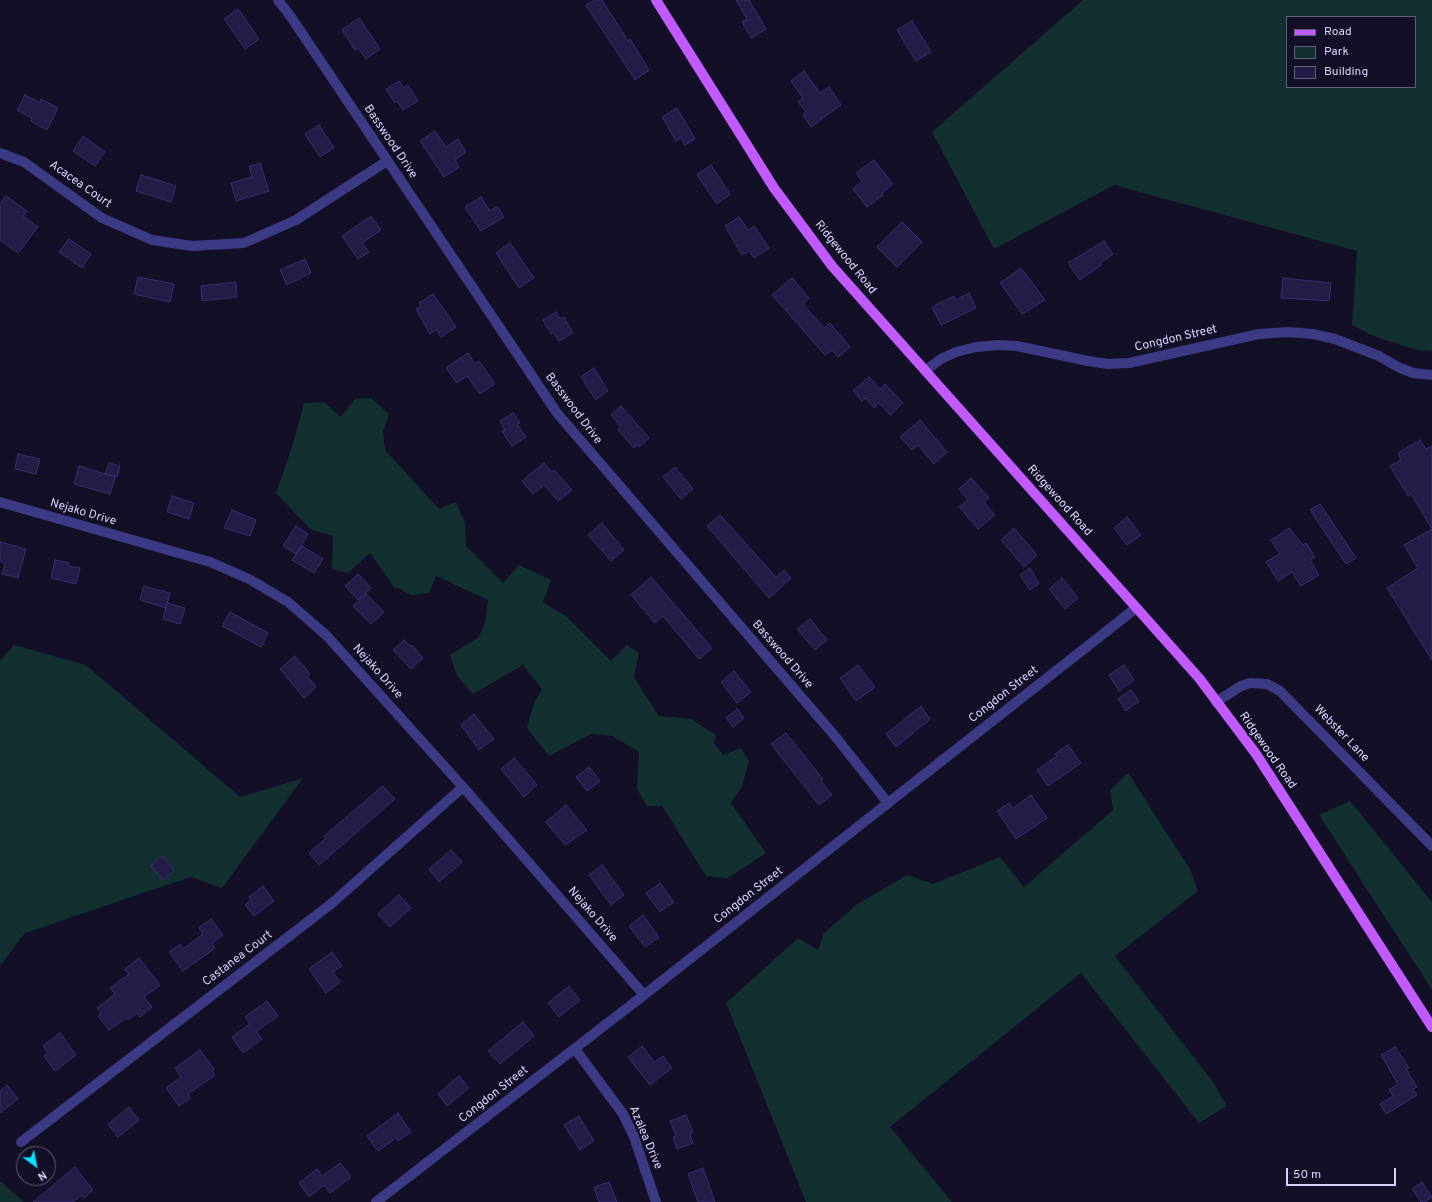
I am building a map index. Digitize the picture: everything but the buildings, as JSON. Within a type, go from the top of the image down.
[{"type":"main road","name":"Ridgewood Road","points":[[656,0],[774,188],[832,266],[1199,678],[1256,754],[1432,1027]]},
{"type":"street","name":"Basswood Drive","points":[[278,0],[291,17],[557,414],[834,735],[888,803]]},
{"type":"street","name":"Acacea Court","points":[[0,153],[24,162],[102,218],[152,240],[192,246],[244,243],[296,220],[387,161]]},
{"type":"street","name":"Congdon Street","points":[[926,370],[940,359],[956,352],[976,347],[998,345],[1017,346],[1088,361],[1108,364],[1129,363],[1153,359],[1253,335],[1288,332],[1313,334],[1335,339],[1372,352],[1412,373],[1432,375]]},
{"type":"street","name":"Nejako Drive","points":[[0,502],[210,562],[249,579],[288,602],[327,636],[463,787],[644,995]]},
{"type":"street","name":"Congdon Street","points":[[376,1202],[575,1049],[1136,608]]},
{"type":"street","name":"Webster Lane","points":[[1216,702],[1241,686],[1250,683],[1265,684],[1278,690],[1432,846]]},
{"type":"street","name":"Castanea Court","points":[[21,1142],[331,904],[463,787]]},
{"type":"street","name":"Azalea Drive","points":[[575,1049],[623,1114],[634,1138],[656,1202]]},
{"type":"green space","points":[[1083,0],[1432,0],[1432,351],[1417,350],[1388,341],[1369,334],[1352,325],[1357,251],[1114,185],[994,249],[932,132]]},
{"type":"green space","points":[[371,398],[389,414],[383,432],[385,450],[439,509],[456,502],[465,523],[466,546],[503,583],[519,565],[551,580],[543,602],[567,617],[611,661],[627,645],[639,653],[634,677],[659,716],[691,719],[716,735],[714,743],[723,755],[741,748],[749,761],[742,786],[731,803],[766,853],[728,878],[706,876],[662,806],[647,806],[637,789],[639,752],[612,736],[591,734],[549,756],[527,728],[534,703],[542,689],[523,665],[473,694],[457,676],[450,655],[478,638],[485,624],[488,600],[436,576],[429,593],[412,595],[394,587],[370,553],[348,573],[332,569],[333,536],[311,530],[276,493],[293,444],[304,403],[324,402],[341,417],[355,399]]},
{"type":"green space","points":[[14,645],[86,665],[240,797],[303,778],[222,888],[191,877],[25,933],[0,966],[0,661]]},
{"type":"green space","points":[[1128,773],[1190,869],[1198,891],[1115,956],[1213,1082],[1227,1106],[1199,1123],[1081,973],[890,1127],[952,1202],[806,1202],[726,1003],[798,938],[818,950],[824,933],[856,905],[907,875],[933,884],[1000,857],[1024,887],[1113,810],[1110,790]]},
{"type":"green space","points":[[1350,801],[1432,902],[1432,990],[1319,815]]},
{"type":"green space","points":[[0,1181],[24,1202],[0,1202]]}]
